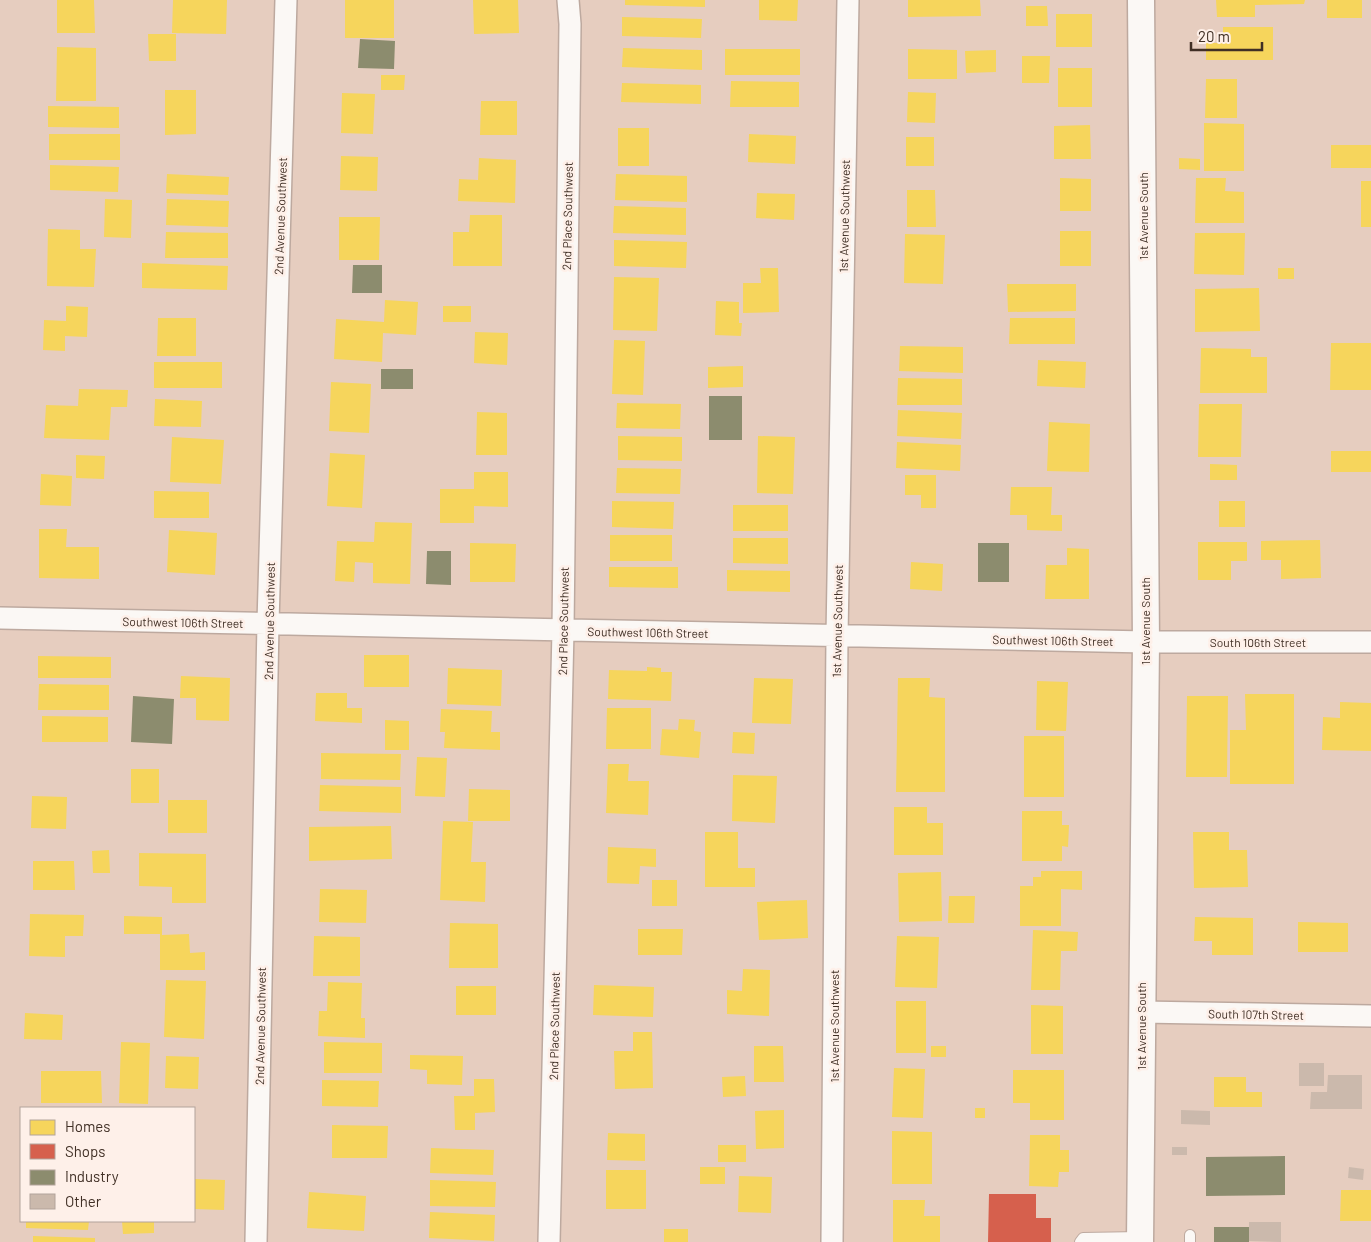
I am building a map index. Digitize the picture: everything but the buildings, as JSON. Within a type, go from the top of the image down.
[{"type":"street","name":"2nd Avenue Southwest","points":[[256,1242],[268,623],[286,0]]},
{"type":"street","name":"2nd Place Southwest","points":[[549,1242],[563,630],[570,24],[568,0]]},
{"type":"street","name":"1st Avenue Southwest","points":[[832,1242],[836,636],[848,0]]},
{"type":"street","name":"1st Avenue South","points":[[1140,1240],[1146,642],[1141,0]]},
{"type":"street","name":"Southwest 106th Street","points":[[0,618],[1146,642]]},
{"type":"street","name":"South 106th Street","points":[[1146,642],[1371,642]]},
{"type":"street","name":"South 107th Street","points":[[1141,1012],[1371,1016]]},
{"type":"lane","points":[[1080,1242],[1083,1238],[1140,1240]]}]
